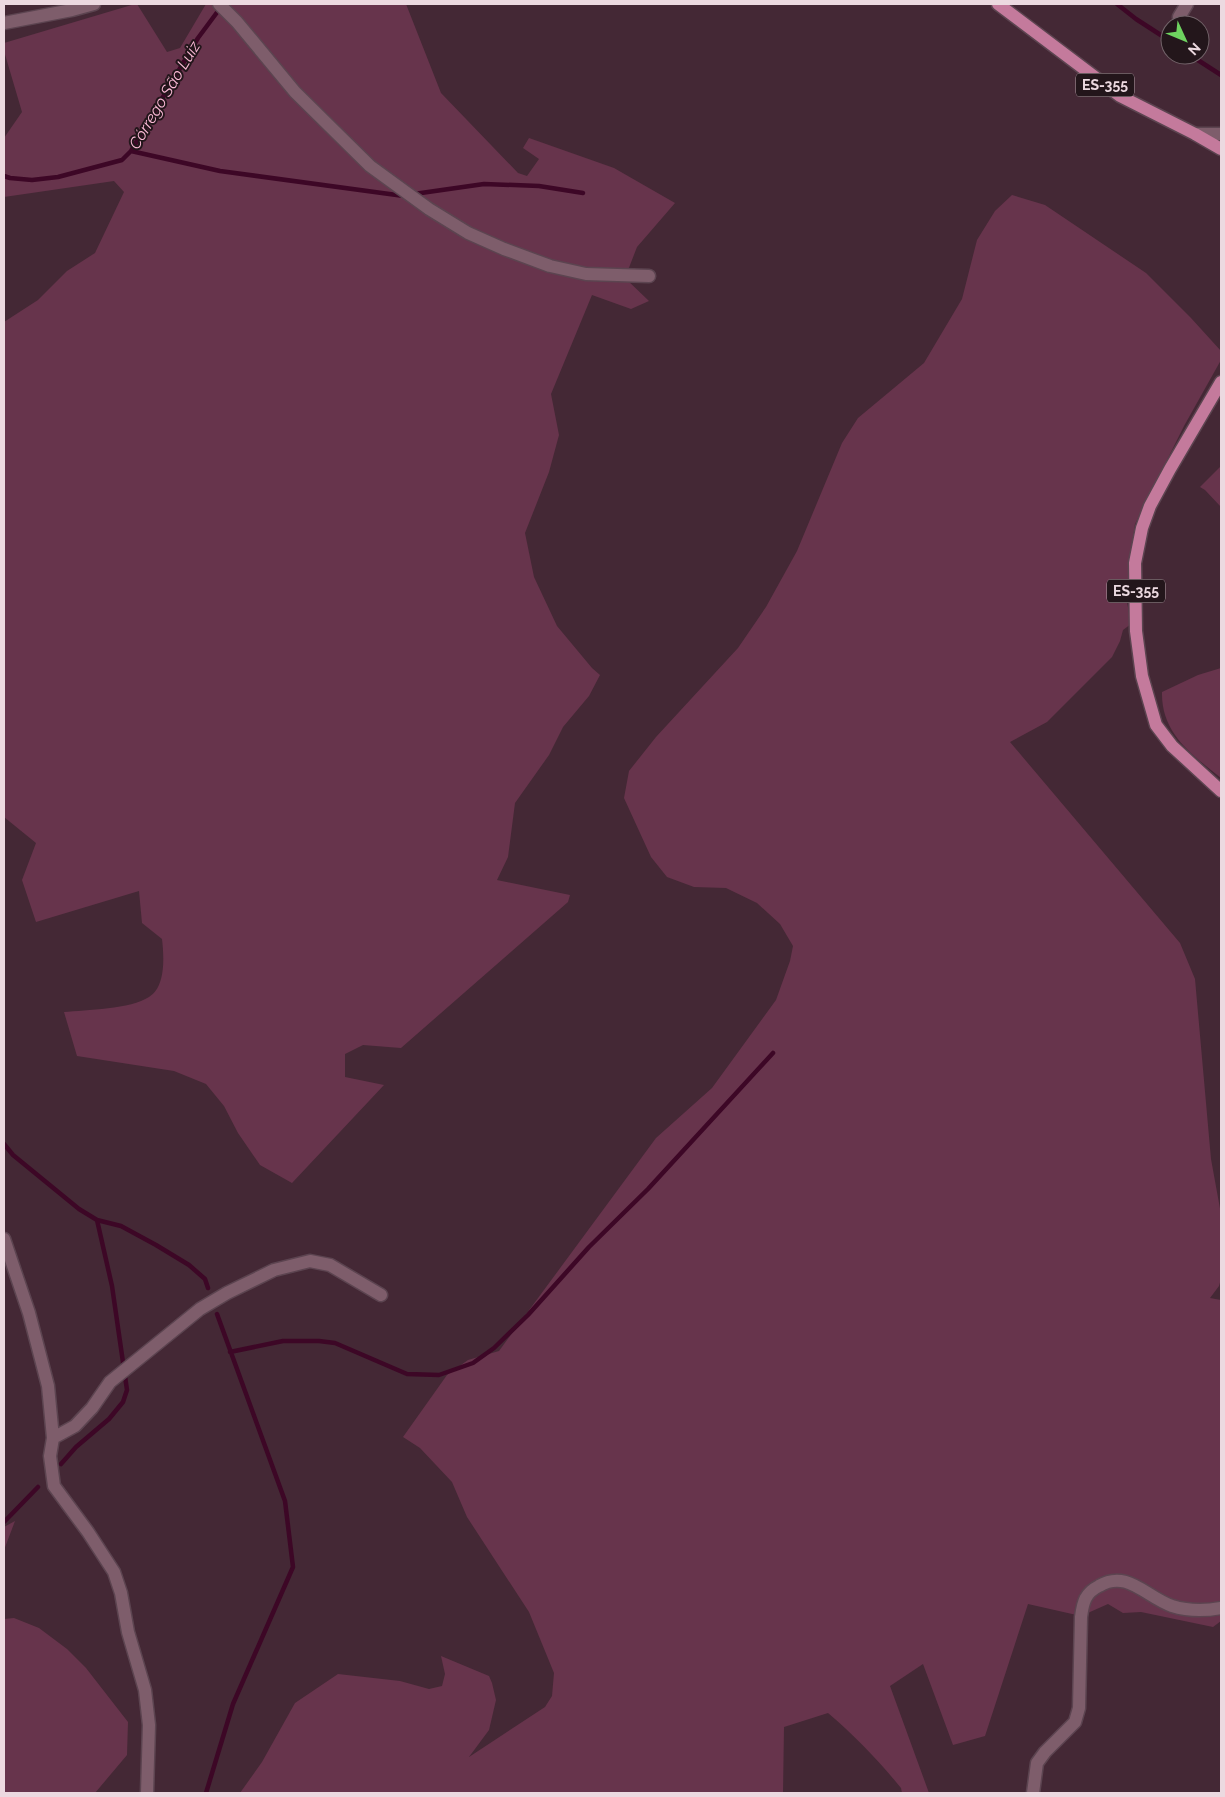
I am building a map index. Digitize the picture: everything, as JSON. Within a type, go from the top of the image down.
[{"type":"main road","name":"ES-355","points":[[998,4],[1120,96],[1221,149]]},
{"type":"main road","name":"ES-355","points":[[1221,382],[1150,506],[1142,528],[1135,563],[1136,631],[1142,676],[1156,726],[1172,746],[1221,791]]},
{"type":"street","points":[[4,23],[94,4]]},
{"type":"street","points":[[219,4],[237,22],[295,92],[370,166],[429,209],[468,233],[550,266],[586,274],[649,276]]},
{"type":"street","points":[[1195,134],[1221,134]]},
{"type":"street","points":[[4,1239],[29,1314],[48,1386],[53,1438],[50,1456],[54,1486],[114,1572],[121,1593],[128,1632],[145,1690],[149,1725],[147,1793]]},
{"type":"street","points":[[53,1438],[75,1426],[92,1408],[110,1382],[200,1309],[226,1293],[274,1270],[310,1261],[330,1264],[381,1295]]},
{"type":"street","points":[[1033,1793],[1034,1773],[1037,1762],[1044,1752],[1075,1722],[1079,1708],[1081,1617],[1087,1594],[1110,1580],[1120,1580],[1130,1583],[1156,1599],[1172,1606],[1193,1610],[1221,1608]]},
{"type":"shaded area","points":[[137,4],[167,52],[180,48],[206,4],[406,4],[441,93],[518,173],[527,176],[539,159],[523,148],[529,138],[614,168],[675,203],[637,247],[625,278],[649,301],[631,309],[592,295],[551,394],[559,435],[549,472],[525,533],[534,577],[557,626],[600,675],[589,696],[563,727],[549,755],[515,803],[508,857],[497,880],[570,895],[568,902],[401,1048],[363,1045],[345,1054],[345,1077],[384,1085],[292,1183],[260,1165],[238,1133],[224,1106],[206,1084],[174,1071],[77,1056],[64,1012],[120,1006],[149,997],[155,992],[163,971],[162,939],[142,923],[139,891],[36,922],[22,880],[36,843],[4,817],[4,322],[38,300],[67,271],[95,253],[124,192],[114,181],[4,197],[4,138],[22,112],[4,51],[4,43]]},
{"type":"shaded area","points":[[1012,195],[1045,205],[1146,273],[1221,351],[1221,360],[1184,426],[1135,524],[1129,563],[1127,602],[1131,624],[1123,630],[1112,657],[1047,722],[1010,742],[1180,943],[1195,979],[1211,1159],[1221,1214],[1221,1279],[1219,1286],[1210,1298],[1221,1300],[1221,1621],[1213,1627],[1141,1612],[1123,1613],[1108,1604],[1081,1616],[1028,1604],[985,1736],[953,1745],[923,1664],[890,1686],[929,1793],[902,1793],[901,1788],[875,1758],[828,1713],[784,1727],[783,1793],[240,1793],[262,1762],[295,1703],[338,1674],[400,1681],[429,1689],[442,1686],[445,1674],[441,1656],[489,1676],[496,1700],[489,1730],[469,1757],[545,1707],[552,1696],[554,1673],[529,1612],[467,1517],[452,1482],[420,1448],[403,1437],[447,1375],[468,1360],[499,1351],[656,1138],[712,1088],[776,1000],[790,961],[793,946],[780,924],[757,903],[726,888],[694,887],[667,877],[651,857],[624,798],[629,771],[656,737],[738,648],[766,607],[797,551],[842,443],[858,418],[924,363],[962,299],[977,240],[995,211]]},
{"type":"shaded area","points":[[1221,466],[1221,507],[1200,487]]},
{"type":"shaded area","points":[[1221,668],[1221,778],[1199,761],[1180,742],[1167,719],[1163,707],[1162,692],[1198,675]]},
{"type":"shaded area","points":[[15,1521],[4,1550],[4,1527]]},
{"type":"shaded area","points":[[14,1618],[39,1628],[67,1649],[86,1668],[128,1722],[127,1755],[95,1793],[4,1793],[4,1619]]},
{"type":"waterway","points":[[1117,4],[1160,35]]},
{"type":"waterway","name":"Córrego São Luiz","points":[[4,176],[32,180],[58,177],[122,160],[131,151],[198,38],[221,7]]},
{"type":"waterway","points":[[1206,65],[1221,75]]},
{"type":"waterway","points":[[131,151],[220,171],[404,196]]},
{"type":"waterway","points":[[414,194],[484,184],[539,186],[583,193]]},
{"type":"waterway","points":[[230,1352],[283,1341],[319,1341],[335,1343],[407,1374],[439,1375],[473,1363],[494,1348],[528,1315],[589,1247],[648,1189],[773,1053]]},
{"type":"waterway","points":[[4,1144],[13,1155],[79,1209],[97,1220],[121,1226],[189,1265],[205,1279],[208,1288]]},
{"type":"waterway","points":[[61,1464],[76,1447],[109,1419],[123,1402],[127,1390],[112,1286],[97,1220]]},
{"type":"waterway","points":[[206,1793],[233,1704],[293,1567],[285,1501],[217,1314]]},
{"type":"waterway","points":[[4,1522],[38,1487]]}]
